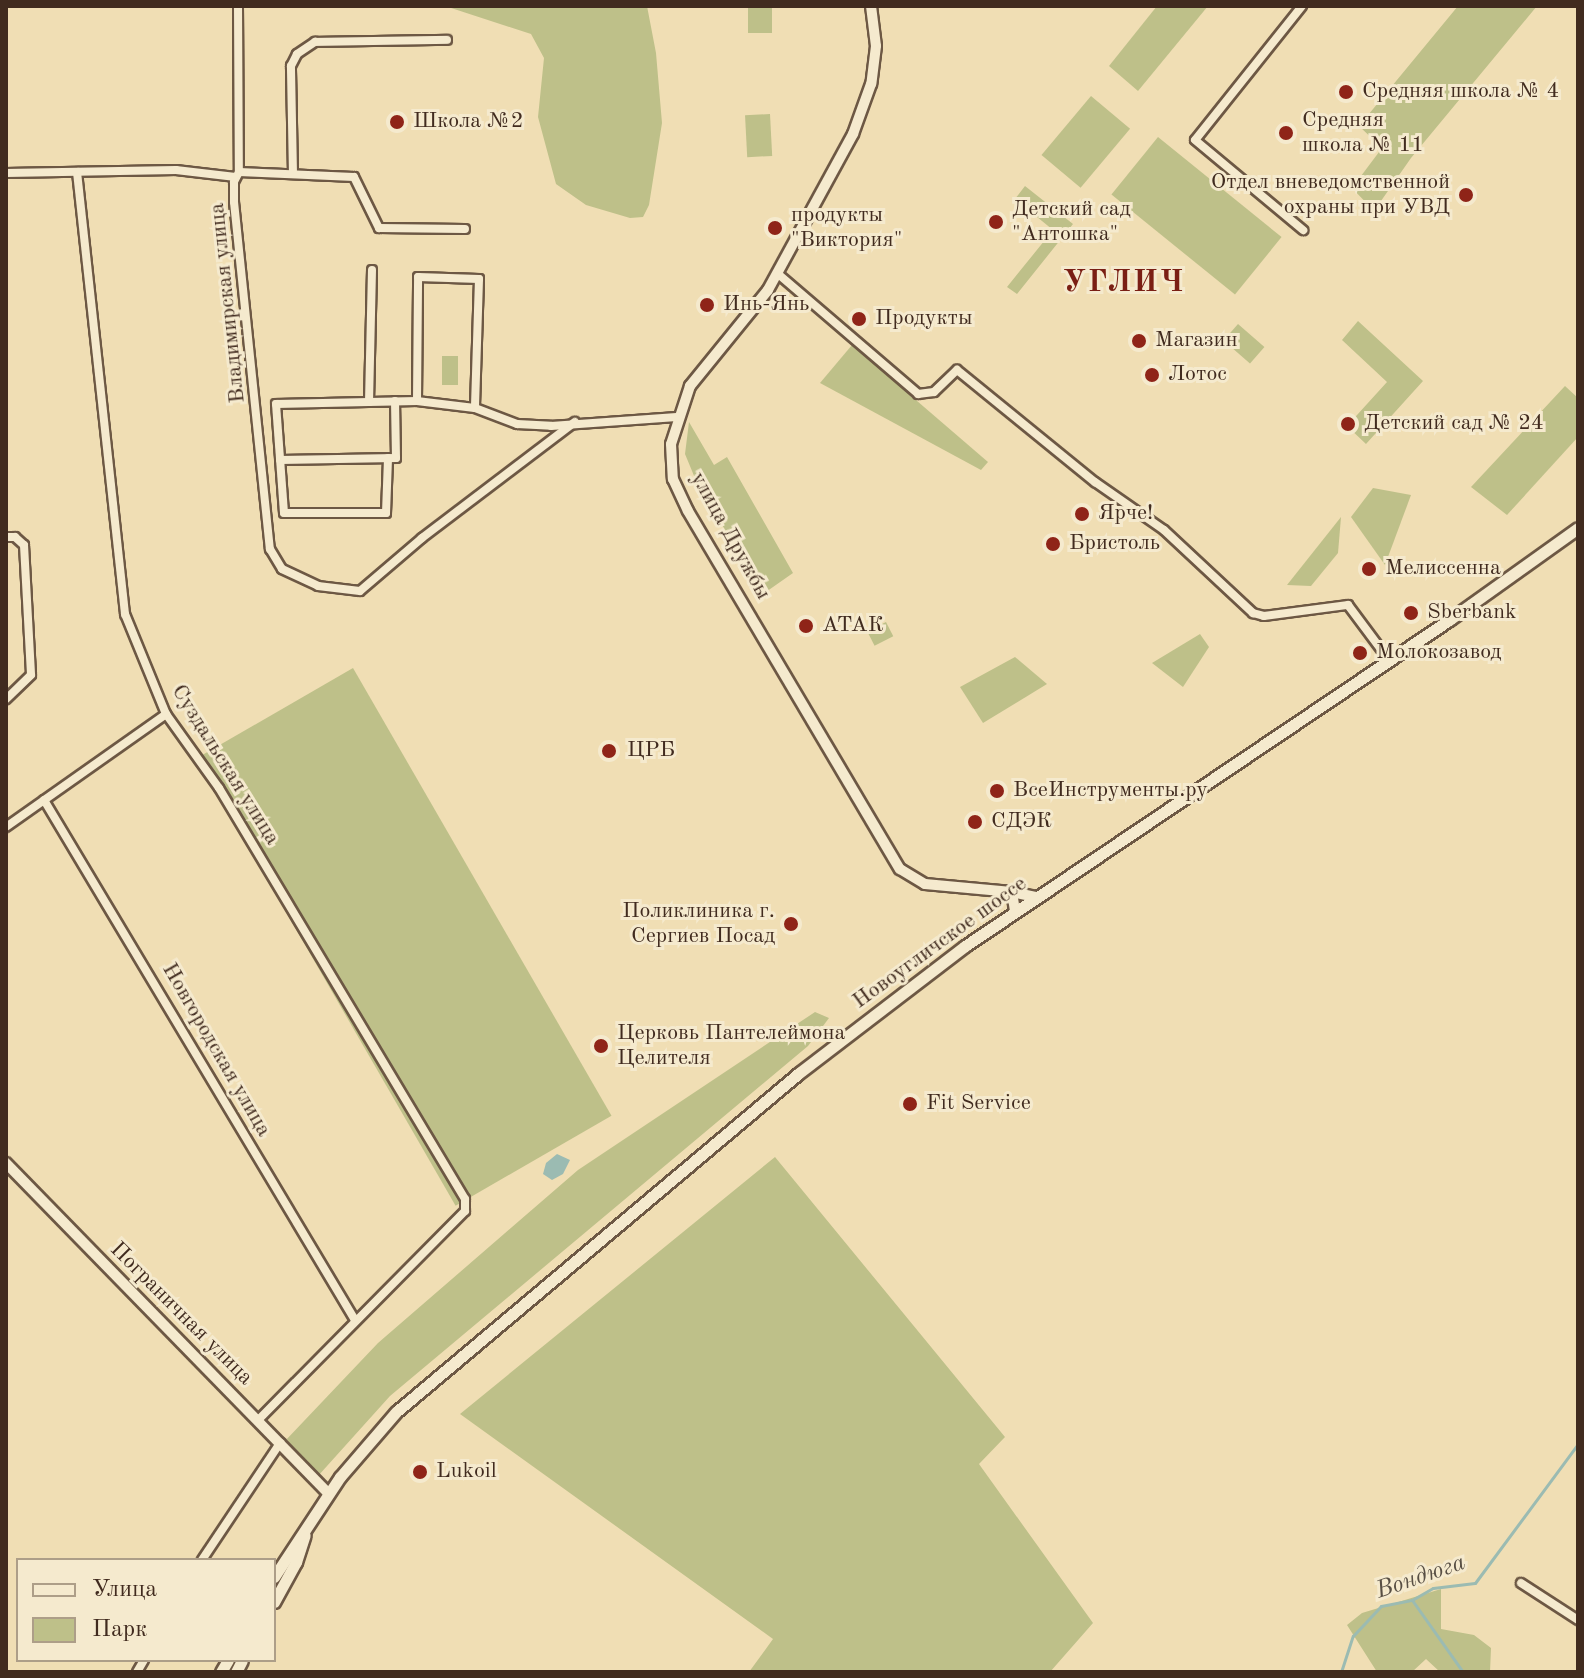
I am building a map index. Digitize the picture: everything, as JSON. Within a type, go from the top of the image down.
[{"type":"main road","name":"Новоугличское шоссе","points":[[276,1574],[359,1453],[407,1402],[811,1064],[918,980],[1035,897],[1389,660],[1578,528]]},
{"type":"main road","name":"Новоугличское шоссе","points":[[276,1598],[296,1562],[306,1530]]},
{"type":"street","name":"Владимирская улица","points":[[238,6],[237,175],[234,202],[270,549],[282,569],[297,579],[341,591],[360,591],[422,538],[575,422]]},
{"type":"street","name":"улица Дружбы","points":[[871,6],[876,46],[864,107],[835,169],[756,308],[694,379],[677,417],[671,461],[678,491],[900,869],[911,879],[925,884],[1035,897]]},
{"type":"street","points":[[1302,6],[1195,140],[1303,230]]},
{"type":"street","points":[[293,174],[291,66],[297,54],[315,42],[447,40]]},
{"type":"street","points":[[6,173],[176,170],[237,175],[354,177],[379,228],[465,229]]},
{"type":"street","name":"Суздальская улица","points":[[77,172],[125,614],[166,714],[219,788],[465,1199],[465,1211],[355,1320]]},
{"type":"street","points":[[369,402],[372,270]]},
{"type":"street","points":[[777,273],[918,394],[934,392],[957,370],[1095,482],[1164,530],[1253,613],[1264,616],[1348,605],[1389,660]]},
{"type":"street","points":[[417,401],[418,277],[479,279],[475,408]]},
{"type":"street","points":[[280,460],[396,458],[395,401]]},
{"type":"street","points":[[388,458],[386,513],[284,513],[276,404],[417,401],[475,408],[517,424],[677,417]]},
{"type":"street","points":[[6,537],[15,537],[24,545],[31,675],[6,699]]},
{"type":"street","points":[[6,827],[166,714]]},
{"type":"street","name":"Новгородская улица","points":[[44,800],[355,1320]]},
{"type":"street","points":[[1012,892],[1015,911]]},
{"type":"street","name":"Пограничная улица","points":[[6,1163],[329,1494]]},
{"type":"street","points":[[258,1420],[355,1320]]},
{"type":"street","points":[[203,1558],[280,1443]]},
{"type":"street","points":[[1521,1583],[1578,1620]]},
{"type":"green space","points":[[445,6],[647,6],[656,53],[662,123],[649,205],[643,217],[630,218],[586,205],[556,184],[538,117],[544,58],[531,34]]},
{"type":"green space","points":[[748,6],[772,6],[772,33],[748,33]]},
{"type":"green space","points":[[1157,6],[1208,6],[1138,91],[1109,66]]},
{"type":"green space","points":[[1458,6],[1537,6],[1411,158],[1374,211],[1352,188],[1382,148],[1359,126]]},
{"type":"green space","points":[[1091,96],[1130,129],[1081,188],[1042,155]]},
{"type":"green space","points":[[770,114],[772,156],[747,157],[745,115]]},
{"type":"green space","points":[[1158,137],[1282,237],[1235,295],[1111,195]]},
{"type":"green space","points":[[1025,186],[1073,224],[1017,294],[1007,287],[1053,230],[1015,199]]},
{"type":"green space","points":[[1358,321],[1423,381],[1366,444],[1347,426],[1387,382],[1342,340]]},
{"type":"green space","points":[[1238,324],[1264,347],[1250,364],[1224,341]]},
{"type":"green space","points":[[852,345],[988,462],[981,470],[820,383]]},
{"type":"green space","points":[[442,356],[458,356],[458,385],[442,385]]},
{"type":"green space","points":[[1565,386],[1578,398],[1578,437],[1507,515],[1471,487]]},
{"type":"green space","points":[[689,422],[714,465],[727,457],[793,573],[763,594],[697,483],[685,454]]},
{"type":"green space","points":[[1373,488],[1411,495],[1385,565],[1351,517]]},
{"type":"green space","points":[[1341,517],[1338,553],[1311,586],[1287,585]]},
{"type":"green space","points":[[886,622],[893,636],[875,646],[867,632]]},
{"type":"green space","points":[[1200,634],[1209,647],[1183,687],[1152,663]]},
{"type":"green space","points":[[1015,657],[1047,684],[983,723],[960,687]]},
{"type":"green space","points":[[353,668],[612,1116],[456,1206],[197,758]]},
{"type":"green space","points":[[815,1012],[829,1018],[808,1046],[390,1396],[318,1476],[285,1441],[378,1343],[578,1170]]},
{"type":"green space","points":[[775,1157],[1005,1437],[979,1464],[1093,1623],[1050,1672],[749,1672],[773,1639],[460,1414]]},
{"type":"green space","points":[[1441,1589],[1441,1629],[1474,1635],[1491,1648],[1490,1672],[1440,1672],[1426,1659],[1412,1672],[1377,1672],[1347,1625],[1362,1613]]},
{"type":"water","points":[[557,1154],[570,1160],[563,1174],[552,1180],[543,1174],[546,1163]]},
{"type":"waterway","name":"Вондюга","points":[[1341,1672],[1353,1636],[1381,1606],[1412,1600],[1433,1588],[1475,1583],[1578,1444]]},
{"type":"waterway","points":[[1412,1600],[1463,1672]]},
{"type":"place","name":"Средняя школа № 4","points":[[1346,92]]},
{"type":"place","name":"Школа №2","points":[[397,122]]},
{"type":"place","name":"Средняя школа № 11","points":[[1286,133]]},
{"type":"place","name":"Отдел вневедомственной охраны при УВД","points":[[1466,195]]},
{"type":"place","name":"Детский сад \"Антошка\"","points":[[996,222]]},
{"type":"place","name":"продукты \"Виктория\"","points":[[775,228]]},
{"type":"place","name":"Инь-Янь","points":[[707,305]]},
{"type":"place","name":"Продукты","points":[[859,319]]},
{"type":"place","name":"Магазин","points":[[1139,341]]},
{"type":"place","name":"Лотос","points":[[1152,375]]},
{"type":"place","name":"Детский сад № 24","points":[[1348,424]]},
{"type":"place","name":"Ярче!","points":[[1082,514]]},
{"type":"place","name":"Бристоль","points":[[1053,544]]},
{"type":"place","name":"Мелиссенна","points":[[1369,569]]},
{"type":"place","name":"Sberbank","points":[[1411,613]]},
{"type":"place","name":"АТАК","points":[[806,626]]},
{"type":"place","name":"Молокозавод","points":[[1360,653]]},
{"type":"place","name":"ЦРБ","points":[[609,751]]},
{"type":"place","name":"ВсеИнструменты.ру","points":[[997,791]]},
{"type":"place","name":"СДЭК","points":[[975,822]]},
{"type":"place","name":"Поликлиника г. Сергиев Посад","points":[[791,924]]},
{"type":"place","name":"Церковь Пантелеймона Целителя","points":[[601,1046]]},
{"type":"place","name":"Fit Service","points":[[910,1104]]},
{"type":"place","name":"Lukoil","points":[[420,1472]]},
{"type":"district","name":"УГЛИЧ","points":[[1124,283]]}]
